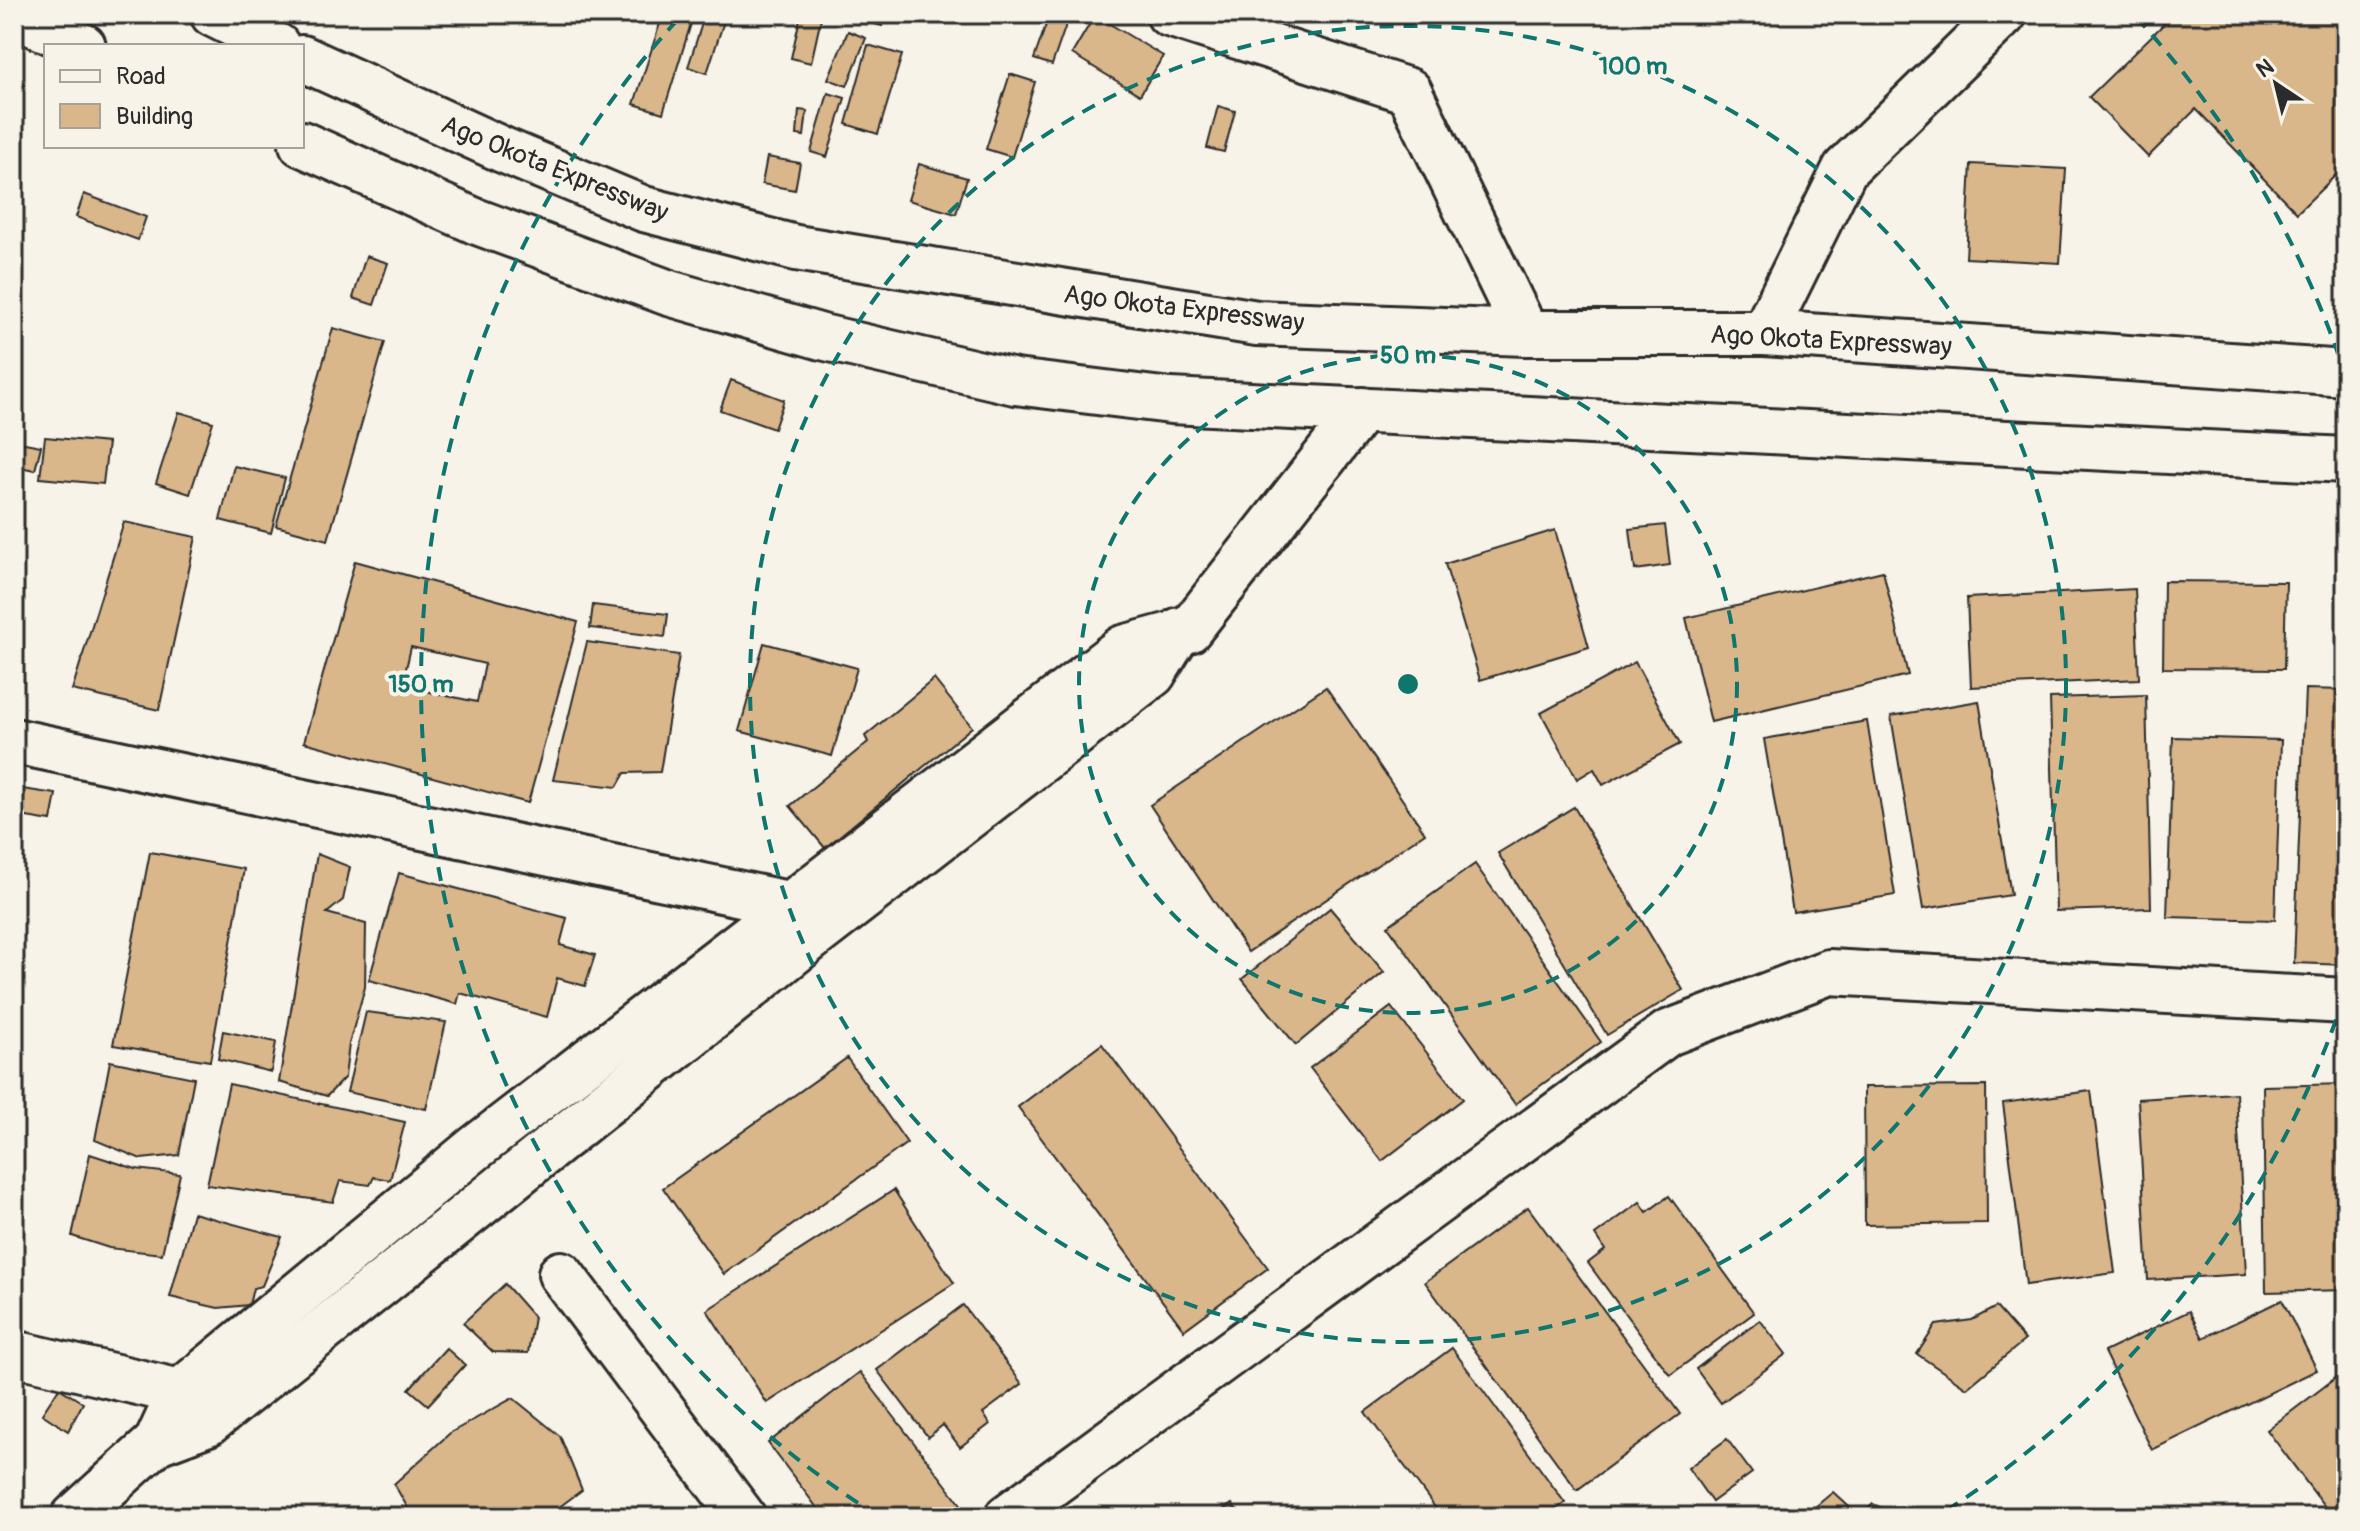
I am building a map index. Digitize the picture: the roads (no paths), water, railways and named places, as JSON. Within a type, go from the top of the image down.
[{"type":"street","points":[[213,14],[273,44]]},
{"type":"street","points":[[1169,14],[1409,91],[1526,333]]},
{"type":"street","points":[[1764,333],[1845,169],[2004,14]]},
{"type":"street","points":[[14,15],[79,44]]},
{"type":"street","name":"Ago Okota Expressway","points":[[304,59],[503,150],[644,209],[796,248],[1257,323],[1526,333],[1764,333],[2346,373]]},
{"type":"street","points":[[304,145],[475,221],[669,293],[822,337],[1015,382],[1171,401],[2346,460]]},
{"type":"street","points":[[74,1517],[194,1407],[801,920],[1123,648],[1189,630],[1362,410]]},
{"type":"street","points":[[14,741],[801,920]]},
{"type":"street","points":[[1007,1517],[1668,1033],[1829,972],[2346,1001]]},
{"type":"street","points":[[561,1274],[743,1517]]},
{"type":"street","points":[[14,1353],[194,1407]]}]
